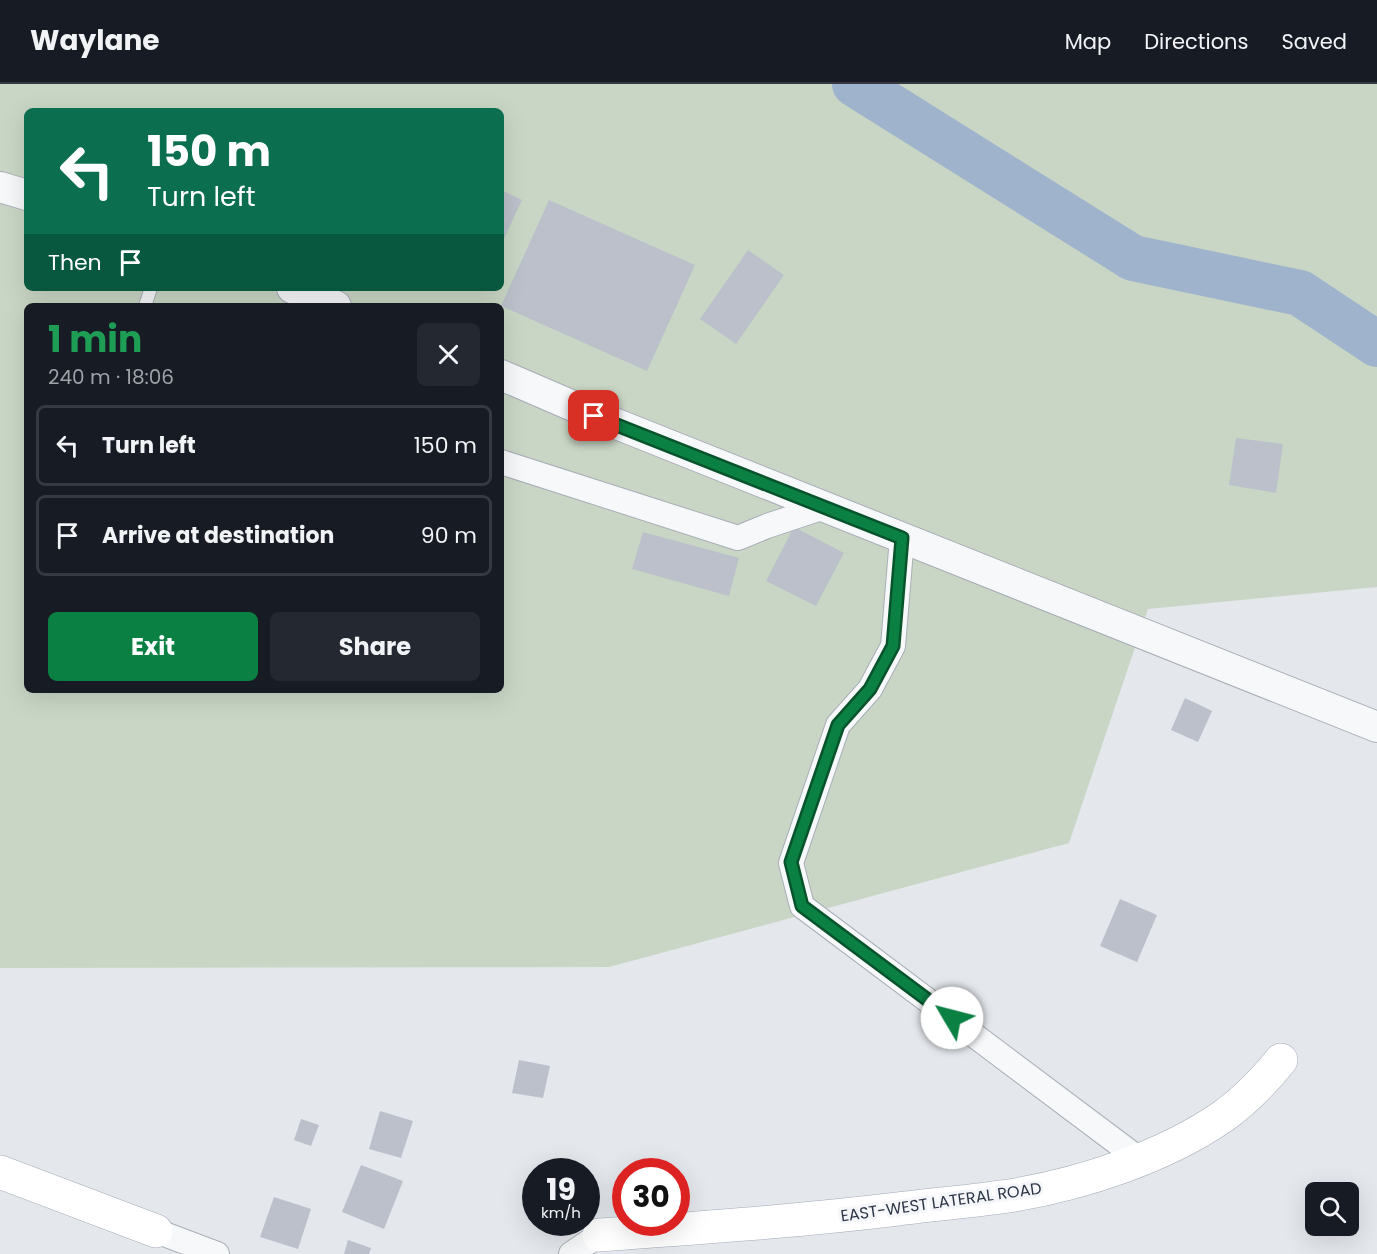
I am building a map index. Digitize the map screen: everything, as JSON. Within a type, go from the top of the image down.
[{"type":"main road","name":"EAST-WEST LATERAL ROAD","points":[[600,1235],[803,1221],[1015,1195],[1096,1175],[1178,1142],[1223,1117],[1255,1090],[1281,1060]]},
{"type":"main road","points":[[0,1172],[156,1231]]},
{"type":"street","points":[[0,187],[24,194]]},
{"type":"street","points":[[299,291],[329,303]]},
{"type":"street","points":[[504,376],[594,416],[1377,727]]},
{"type":"street","points":[[504,463],[738,538],[824,507]]},
{"type":"street","points":[[902,538],[893,646],[870,689],[838,725],[791,862],[802,906],[1139,1159]]},
{"type":"street","points":[[156,1231],[218,1254]]},
{"type":"street","points":[[571,1254],[598,1236]]},
{"type":"green space","points":[[0,84],[1377,84],[1377,587],[1148,609],[1069,843],[609,967],[0,968]]},
{"type":"building","points":[[504,191],[522,200],[504,239]]},
{"type":"building","points":[[549,200],[695,265],[647,371],[504,307],[502,303]]},
{"type":"building","points":[[748,250],[784,275],[736,344],[700,319]]},
{"type":"building","points":[[1236,438],[1283,444],[1276,493],[1229,485]]},
{"type":"building","points":[[794,527],[844,553],[816,606],[766,581]]},
{"type":"building","points":[[643,532],[739,558],[729,596],[632,569]]},
{"type":"building","points":[[1185,698],[1212,711],[1198,742],[1171,730]]},
{"type":"building","points":[[1120,899],[1157,915],[1137,962],[1100,946]]},
{"type":"building","points":[[519,1060],[550,1066],[543,1098],[512,1093]]},
{"type":"building","points":[[380,1111],[413,1121],[401,1158],[369,1149]]},
{"type":"building","points":[[301,1119],[319,1125],[311,1146],[294,1140]]},
{"type":"building","points":[[361,1165],[403,1181],[384,1229],[342,1212]]},
{"type":"building","points":[[274,1197],[311,1209],[298,1249],[260,1237]]},
{"type":"building","points":[[348,1240],[371,1248],[369,1254],[344,1254]]},
{"type":"waterway","points":[[855,84],[1133,258],[1300,293],[1377,344]]},
{"type":"route","points":[[594,416],[902,538],[893,646],[870,689],[838,725],[791,862],[802,906],[952,1018]]}]
